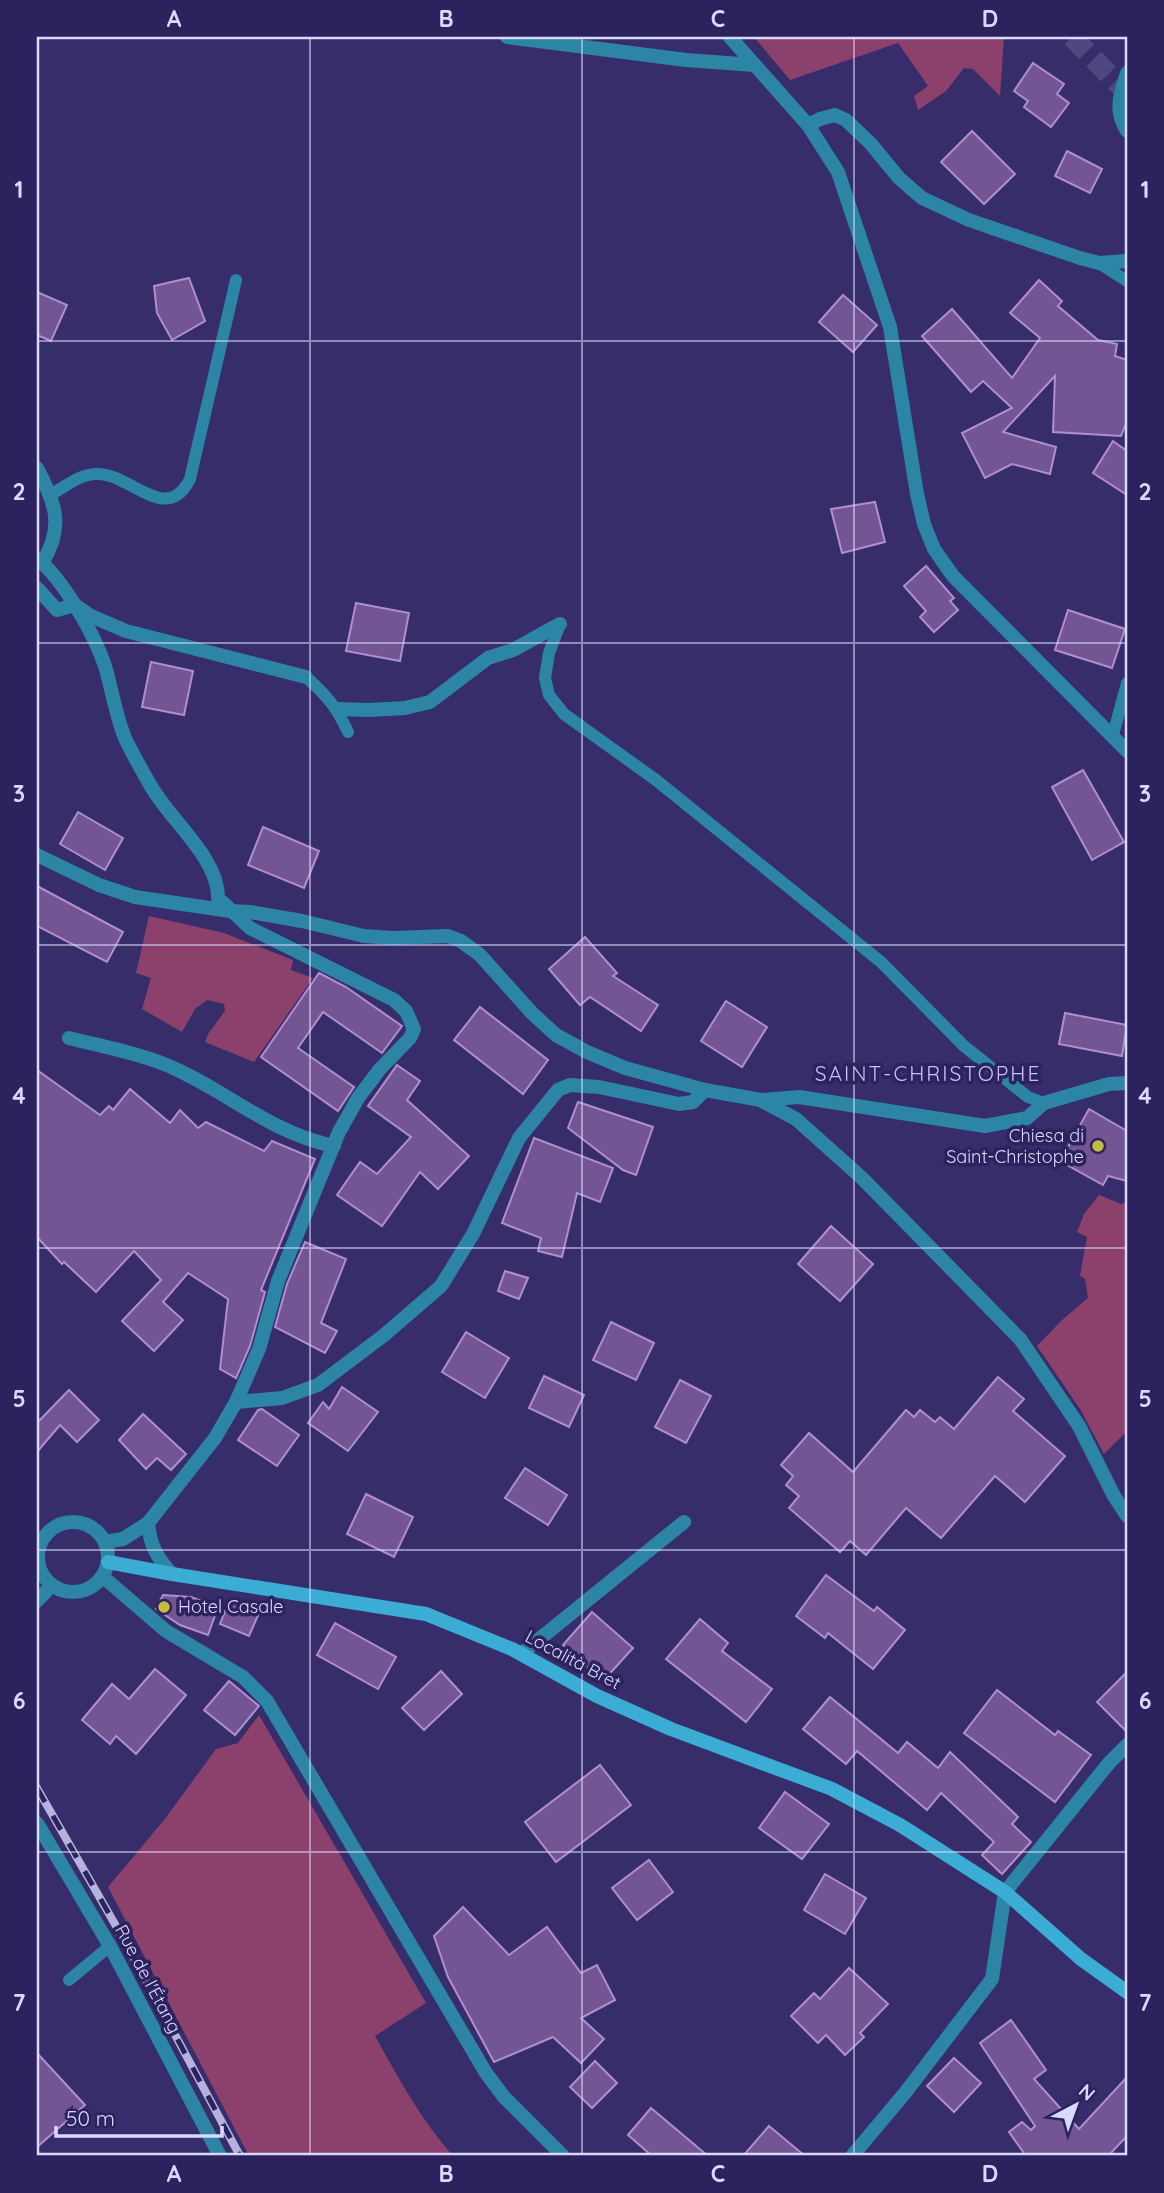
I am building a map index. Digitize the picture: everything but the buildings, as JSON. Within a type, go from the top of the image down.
[{"type":"street","points":[[507,37],[686,60],[754,65]]},
{"type":"street","points":[[730,37],[808,125],[838,172],[890,327],[916,494],[934,549],[953,576],[1127,751]]},
{"type":"street","points":[[1127,73],[1117,104],[1127,131]]},
{"type":"street","points":[[808,125],[835,116],[846,120],[871,144],[899,178],[922,198],[970,219],[1099,263],[1127,261]]},
{"type":"street","points":[[37,468],[51,495],[57,520],[50,550],[39,561],[60,582],[75,605],[104,662],[130,747],[151,789],[206,862],[218,884],[218,898],[250,928],[394,1000],[412,1020],[414,1029],[410,1038],[380,1069],[358,1098],[339,1132],[278,1280],[259,1349],[236,1402],[215,1438],[148,1523],[122,1539],[104,1542]]},
{"type":"street","points":[[37,589],[57,610],[75,605]]},
{"type":"street","points":[[75,605],[91,616],[126,631],[306,677]]},
{"type":"street","points":[[338,709],[355,711],[430,702],[488,659],[513,650],[561,624]]},
{"type":"street","points":[[37,855],[99,884],[135,897],[250,912],[364,936],[392,939],[449,936],[480,955],[532,1013],[556,1035],[625,1068],[705,1090],[761,1100],[799,1097],[985,1126],[1027,1118],[1044,1103],[1109,1084],[1127,1083]]},
{"type":"street","points":[[69,1038],[163,1063],[267,1122],[334,1146]]},
{"type":"street","points":[[236,1402],[282,1398],[318,1385],[383,1336],[441,1286],[473,1234],[519,1138],[558,1090],[570,1085],[599,1087],[679,1104],[693,1102],[705,1090]]},
{"type":"street","points":[[761,1100],[796,1119],[862,1178],[1020,1339],[1079,1426],[1127,1516]]},
{"type":"street","points":[[520,1654],[684,1522]]},
{"type":"street","points":[[68,1523],[89,1526],[104,1542],[108,1562],[102,1576],[93,1586],[74,1592],[62,1590],[52,1585],[44,1576],[39,1565],[39,1540],[57,1526],[68,1523]]},
{"type":"street","points":[[148,1523],[149,1539],[157,1557],[172,1574]]},
{"type":"street","name":"Località Bret","points":[[108,1562],[426,1614],[520,1654],[597,1696],[671,1729],[832,1789],[900,1825],[1005,1892],[1081,1959],[1127,1992]]},
{"type":"street","points":[[102,1576],[166,1631],[243,1676],[267,1700],[486,2073],[504,2097],[563,2156]]},
{"type":"street","points":[[37,1601],[52,1585]]},
{"type":"street","points":[[852,2156],[905,2093],[992,1979],[1005,1892],[1109,1763],[1127,1745]]},
{"type":"street","name":"Rue de l'Étang","points":[[37,1823],[110,1946],[219,2156]]},
{"type":"lane","points":[[1099,263],[1127,281]]},
{"type":"lane","points":[[51,495],[83,476],[97,474],[111,475],[155,498],[172,498],[184,491],[190,479],[236,280]]},
{"type":"lane","points":[[561,624],[549,653],[545,678],[550,695],[564,714],[656,780],[870,953],[896,975],[964,1046],[1028,1097],[1044,1103]]},
{"type":"lane","points":[[306,677],[330,698],[348,732]]},
{"type":"lane","points":[[1113,735],[1127,684]]},
{"type":"lane","points":[[69,1980],[110,1946]]},
{"type":"shaded area","points":[[754,37],[1004,37],[1000,96],[973,69],[964,68],[946,91],[918,110],[914,96],[928,86],[898,43],[790,80]]},
{"type":"shaded area","points":[[149,916],[224,933],[293,960],[291,970],[313,978],[254,1062],[205,1042],[225,1011],[224,1004],[207,1000],[195,1009],[182,1032],[142,1009],[151,978],[136,973]]},
{"type":"shaded area","points":[[1099,1195],[1121,1204],[1127,1202],[1127,1431],[1104,1454],[1080,1409],[1037,1346],[1088,1298],[1085,1279],[1080,1276],[1087,1237],[1077,1232],[1084,1214]]},
{"type":"shaded area","points":[[259,1715],[426,2003],[375,2036],[421,2114],[453,2156],[249,2156],[108,1887],[164,1820],[216,1749],[238,1743]]},
{"type":"tunnel","points":[[1072,37],[1127,93]]},
{"type":"railway","points":[[37,1788],[128,1947],[240,2156]]},
{"type":"place","name":"Chiesa di Saint-Christophe","points":[[1098,1146]]},
{"type":"place","name":"Hotel Casale","points":[[164,1607]]},
{"type":"district","name":"SAINT-CHRISTOPHE","points":[[928,1074]]}]
